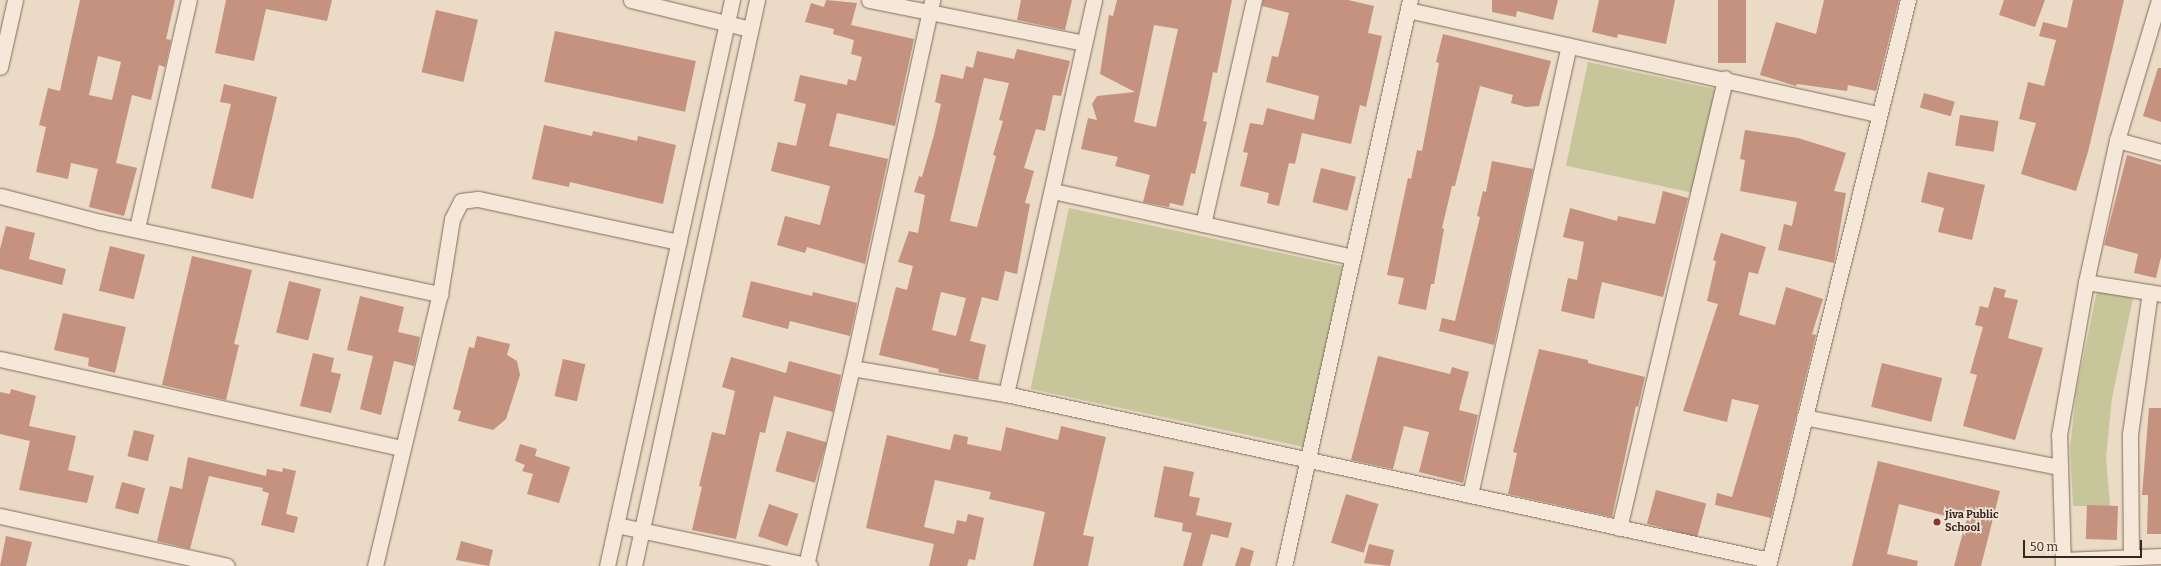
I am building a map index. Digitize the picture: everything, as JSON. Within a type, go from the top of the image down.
[{"type":"street","points":[[0,67],[15,0]]},
{"type":"street","points":[[137,228],[189,0]]},
{"type":"street","points":[[631,0],[750,29]]},
{"type":"street","points":[[607,566],[732,0]]},
{"type":"street","points":[[634,566],[757,0]]},
{"type":"street","points":[[869,0],[931,6],[1084,43]]},
{"type":"street","points":[[1006,394],[1053,191],[1094,0]]},
{"type":"street","points":[[1203,224],[1254,0]]},
{"type":"street","points":[[852,368],[1006,394],[1619,528],[1768,563],[1908,0]]},
{"type":"street","points":[[2159,0],[2117,140],[2086,282],[2059,435],[2063,563],[2161,556]]},
{"type":"street","points":[[1284,566],[1409,5],[1569,46],[1725,78],[1879,114]]},
{"type":"street","points":[[616,524],[808,566],[931,6]]},
{"type":"street","points":[[1470,495],[1569,46]]},
{"type":"street","points":[[1619,528],[1725,78]]},
{"type":"street","points":[[2117,140],[2161,152]]},
{"type":"street","points":[[1053,191],[1352,257]]},
{"type":"street","points":[[0,196],[66,214],[440,294]]},
{"type":"street","points":[[375,566],[401,448],[440,294],[453,213],[461,201],[469,199],[678,242]]},
{"type":"street","points":[[2086,282],[2155,293],[2130,434],[2131,557]]},
{"type":"street","points":[[0,359],[401,448]]},
{"type":"street","points":[[1804,417],[2060,467]]},
{"type":"street","points":[[0,516],[227,566]]},
{"type":"green space","points":[[1588,62],[1717,89],[1695,193],[1566,166]]},
{"type":"green space","points":[[1069,208],[1343,266],[1304,447],[1031,389]]},
{"type":"green space","points":[[2097,291],[2133,298],[2112,398],[2106,457],[2110,506],[2073,506],[2070,449],[2076,392]]},
{"type":"building","points":[[80,0],[175,0],[166,39],[171,40],[165,67],[159,65],[151,100],[132,95],[116,163],[137,168],[124,216],[89,207],[98,169],[71,163],[68,179],[36,172],[46,127],[39,125],[48,88],[60,91]],"holes":[[[98,56],[121,62],[112,100],[89,95]]]},
{"type":"building","points":[[226,0],[332,0],[327,21],[266,9],[254,61],[215,53]]},
{"type":"building","points":[[826,0],[857,3],[851,25],[914,39],[895,126],[837,113],[829,146],[888,159],[865,264],[807,247],[805,253],[777,245],[785,216],[820,225],[830,186],[771,171],[778,142],[796,146],[806,104],[794,101],[800,75],[847,85],[848,79],[856,81],[862,57],[851,54],[854,40],[833,34],[834,29],[805,22],[811,3],[824,7]]},
{"type":"building","points":[[1021,0],[1072,0],[1065,30],[1017,20]]},
{"type":"building","points":[[1117,0],[1232,0],[1217,73],[1213,72],[1203,121],[1207,122],[1195,174],[1191,173],[1183,206],[1170,203],[1169,207],[1143,202],[1150,175],[1115,166],[1118,157],[1081,149],[1088,118],[1097,120],[1092,104],[1097,96],[1135,92],[1100,74],[1109,15],[1113,16]],"holes":[[[1154,25],[1178,29],[1156,127],[1134,122]]]},
{"type":"building","points":[[1263,0],[1348,0],[1374,6],[1368,33],[1382,36],[1366,107],[1360,105],[1351,144],[1302,133],[1295,164],[1289,163],[1279,206],[1267,203],[1269,193],[1240,186],[1248,153],[1243,152],[1250,123],[1263,125],[1267,108],[1314,120],[1319,96],[1266,82],[1272,56],[1278,57],[1289,13],[1262,6]]},
{"type":"building","points":[[1492,0],[1558,0],[1553,20],[1517,11],[1516,17],[1492,12]]},
{"type":"building","points":[[1599,0],[1675,0],[1666,44],[1618,34],[1617,38],[1592,32]]},
{"type":"building","points":[[1718,0],[1746,0],[1746,63],[1718,63]]},
{"type":"building","points":[[1824,0],[1899,0],[1876,91],[1848,85],[1847,91],[1797,84],[1796,86],[1760,75],[1776,22],[1816,34]]},
{"type":"building","points":[[2004,0],[2045,0],[2035,27],[1999,15]]},
{"type":"building","points":[[2073,0],[2124,0],[2088,152],[2076,191],[2021,174],[2036,123],[2019,119],[2028,82],[2044,86],[2056,40],[2039,36],[2043,22],[2067,28]]},
{"type":"building","points":[[436,10],[478,20],[464,82],[422,72]]},
{"type":"building","points":[[555,31],[696,61],[685,112],[544,82]]},
{"type":"building","points":[[1443,34],[1551,61],[1539,106],[1526,107],[1511,103],[1513,95],[1480,86],[1455,186],[1452,186],[1442,228],[1444,229],[1434,284],[1431,284],[1426,310],[1398,304],[1404,278],[1387,275],[1408,178],[1411,179],[1417,150],[1422,151],[1439,63],[1436,62]]},
{"type":"building","points":[[1017,49],[1070,61],[1061,96],[1053,95],[1045,131],[1036,129],[1024,168],[1034,171],[1025,203],[1030,204],[1017,274],[1005,271],[998,301],[982,297],[970,341],[986,345],[978,380],[938,372],[939,369],[879,355],[896,287],[907,290],[913,266],[898,262],[909,231],[918,233],[925,195],[914,192],[919,176],[922,177],[934,135],[941,104],[935,102],[941,74],[963,79],[966,66],[973,68],[977,51],[1014,59]],"holes":[[[984,78],[1009,83],[999,120],[1003,121],[993,155],[996,156],[977,227],[950,221]],[[941,292],[966,298],[956,336],[932,330]]]},
{"type":"building","points":[[2158,68],[2161,68],[2161,122],[2143,116]]},
{"type":"building","points":[[224,84],[277,97],[253,199],[211,188],[231,104],[220,102]]},
{"type":"building","points":[[1924,93],[1955,102],[1951,116],[1920,107]]},
{"type":"building","points":[[1960,115],[1999,121],[1994,152],[1955,146]]},
{"type":"building","points":[[544,125],[592,136],[593,131],[637,141],[638,136],[676,145],[663,204],[570,182],[569,187],[532,179]]},
{"type":"building","points":[[1745,130],[1798,138],[1846,153],[1834,191],[1846,193],[1834,263],[1778,250],[1784,224],[1792,226],[1797,202],[1740,191],[1745,160],[1740,159]]},
{"type":"building","points":[[2127,155],[2161,165],[2161,257],[2156,278],[2134,273],[2138,254],[2104,245]]},
{"type":"building","points":[[1492,161],[1533,169],[1494,345],[1439,331],[1442,318],[1455,321],[1480,217],[1477,216],[1483,191],[1486,192]]},
{"type":"building","points":[[1321,168],[1356,177],[1347,211],[1313,202]]},
{"type":"building","points":[[1928,172],[1985,185],[1972,240],[1938,232],[1944,208],[1921,202]]},
{"type":"building","points":[[1663,191],[1688,198],[1663,297],[1602,282],[1594,319],[1561,311],[1568,278],[1577,280],[1584,242],[1563,237],[1570,208],[1617,221],[1618,216],[1655,224]]},
{"type":"building","points":[[6,226],[35,233],[29,259],[66,269],[62,285],[0,269],[0,249]]},
{"type":"building","points":[[1721,233],[1766,247],[1758,274],[1749,272],[1739,315],[1775,325],[1786,287],[1823,299],[1812,334],[1816,335],[1771,518],[1715,505],[1717,493],[1732,497],[1759,405],[1732,399],[1727,422],[1683,411],[1718,304],[1707,301],[1716,261],[1713,260]]},
{"type":"building","points":[[110,246],[145,255],[134,299],[99,291]]},
{"type":"building","points":[[192,256],[252,270],[234,344],[239,345],[226,400],[162,385]]},
{"type":"building","points":[[289,281],[321,289],[308,340],[276,332]]},
{"type":"building","points":[[751,281],[812,296],[813,292],[857,303],[850,336],[790,321],[788,329],[742,317]]},
{"type":"building","points":[[1994,287],[2006,290],[2004,297],[2018,300],[2008,338],[2043,348],[2015,440],[1963,426],[1977,375],[1970,373],[1983,327],[1975,325],[1980,306],[1988,308]]},
{"type":"building","points":[[360,296],[404,307],[398,332],[420,337],[414,366],[394,361],[381,415],[360,409],[373,356],[347,350]]},
{"type":"building","points":[[63,313],[126,327],[115,373],[88,366],[89,358],[54,350]]},
{"type":"building","points":[[477,336],[510,344],[507,355],[517,361],[520,375],[506,419],[493,430],[458,421],[461,411],[453,409],[469,347],[474,348]]},
{"type":"building","points":[[1539,349],[1588,360],[1588,363],[1645,377],[1638,407],[1636,406],[1612,517],[1508,494],[1517,453],[1513,452]]},
{"type":"building","points":[[313,353],[334,358],[331,372],[341,374],[331,413],[300,406]]},
{"type":"building","points":[[1378,356],[1450,374],[1452,367],[1469,372],[1459,410],[1478,415],[1463,483],[1419,472],[1429,432],[1404,426],[1393,469],[1351,460]]},
{"type":"building","points":[[731,357],[786,373],[789,361],[841,375],[833,412],[774,396],[765,433],[760,432],[736,539],[692,530],[702,487],[699,486],[712,432],[725,435],[735,391],[722,387]]},
{"type":"building","points":[[563,359],[585,364],[577,401],[554,396]]},
{"type":"building","points":[[1882,363],[1942,378],[1931,422],[1871,407]]},
{"type":"building","points":[[11,389],[36,396],[29,426],[76,436],[68,470],[94,476],[87,503],[19,490],[30,441],[0,434],[0,392],[10,394]]},
{"type":"building","points":[[2149,408],[2161,408],[2161,534],[2147,534],[2148,495],[2142,495]]},
{"type":"building","points":[[1061,426],[1106,437],[1083,535],[1094,537],[1088,566],[1033,566],[1045,512],[989,499],[991,492],[935,480],[924,527],[954,534],[957,520],[966,522],[968,514],[984,518],[975,560],[969,559],[967,566],[929,566],[934,544],[866,528],[887,435],[950,450],[954,434],[968,437],[967,444],[1001,451],[1006,427],[1058,440]]},
{"type":"building","points":[[134,430],[154,435],[148,461],[127,456]]},
{"type":"building","points":[[787,431],[826,442],[815,483],[775,471]]},
{"type":"building","points":[[520,444],[537,449],[535,456],[570,467],[559,503],[527,494],[533,474],[522,471],[525,465],[515,461]]},
{"type":"building","points":[[188,457],[266,476],[267,469],[282,472],[283,468],[296,471],[286,514],[298,517],[294,533],[261,525],[269,493],[262,491],[263,488],[209,476],[190,549],[157,541],[170,486],[182,489]]},
{"type":"building","points":[[1878,461],[2000,491],[1981,566],[1954,566],[1966,521],[1899,504],[1887,554],[1918,561],[1917,566],[1852,566]]},
{"type":"building","points":[[1164,466],[1194,472],[1189,496],[1200,498],[1196,515],[1232,523],[1228,538],[1211,534],[1202,566],[1183,566],[1192,533],[1182,531],[1183,523],[1154,517]]},
{"type":"building","points":[[122,482],[145,488],[138,514],[115,508]]},
{"type":"building","points":[[1656,490],[1706,503],[1697,537],[1647,524]]},
{"type":"building","points":[[1346,494],[1379,504],[1364,553],[1331,543]]},
{"type":"building","points":[[769,504],[798,514],[787,546],[758,536]]},
{"type":"building","points":[[2087,505],[2118,506],[2117,540],[2086,539]]},
{"type":"building","points":[[6,536],[32,542],[26,566],[0,566]]},
{"type":"building","points":[[461,541],[493,550],[489,566],[456,560]]},
{"type":"building","points":[[1369,544],[1394,550],[1390,566],[1364,563]]},
{"type":"building","points":[[1241,547],[1254,551],[1250,566],[1235,566]]},
{"type":"place","name":"Jiva Public School","points":[[1937,522]]}]
